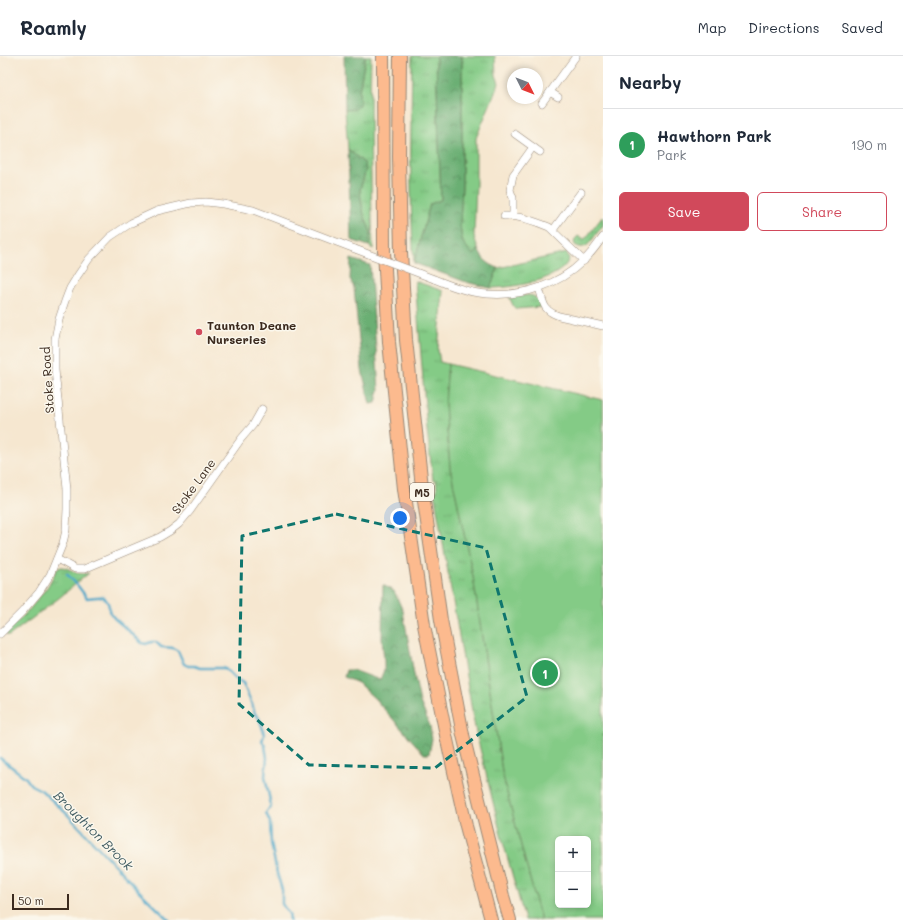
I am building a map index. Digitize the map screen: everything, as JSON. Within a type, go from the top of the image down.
[{"type":"highway","name":"M5","points":[[383,56],[384,251],[389,342],[404,489],[424,626],[447,740],[466,826],[491,920]]},
{"type":"highway","name":"M5","points":[[400,56],[401,252],[406,340],[422,487],[441,620],[463,736],[510,920]]},
{"type":"street","points":[[543,102],[576,56]]},
{"type":"street","points":[[550,92],[558,97]]},
{"type":"street","points":[[515,134],[540,152]]},
{"type":"street","points":[[512,216],[513,198],[510,190],[513,175],[533,147]]},
{"type":"street","points":[[553,230],[580,197]]},
{"type":"street","name":"Stoke Road","points":[[0,634],[22,612],[50,575],[63,544],[68,509],[55,370],[55,339],[59,319],[70,288],[89,259],[110,237],[120,230],[141,218],[174,206],[206,202],[223,204],[253,210],[460,288],[487,294],[506,294],[525,292],[539,288]]},
{"type":"street","points":[[504,216],[512,216],[542,223],[553,230],[584,261]]},
{"type":"street","points":[[603,237],[584,261],[574,269],[556,281],[539,288],[544,306],[548,311],[559,316],[603,326]]},
{"type":"street","name":"Stoke Lane","points":[[57,559],[75,569],[84,569],[160,537],[170,531],[179,524],[190,511],[241,439],[253,425],[262,409]]},
{"type":"highlighted area","points":[[336,514],[486,548],[527,697],[435,768],[309,765],[239,704],[242,536]]},
{"type":"green space","points":[[344,56],[365,56],[359,91],[360,103],[355,109],[345,110]]},
{"type":"green space","points":[[365,56],[371,56],[370,128],[373,249],[369,246],[371,232],[364,215],[360,190],[366,169],[364,163],[348,149],[345,110],[355,109],[360,103],[359,91]]},
{"type":"green space","points":[[412,56],[435,56],[436,58],[441,200],[430,204],[414,263],[411,185]]},
{"type":"green space","points":[[435,56],[462,56],[462,186],[460,224],[462,241],[473,255],[478,249],[481,256],[486,261],[498,268],[490,288],[466,282],[414,263],[430,204],[441,200]]},
{"type":"green space","points":[[462,56],[495,56],[496,75],[499,83],[476,138],[474,236],[478,249],[473,256],[462,241],[460,224],[462,186]]},
{"type":"green space","points":[[348,149],[364,163],[366,169],[360,190],[364,215],[371,232],[369,246],[351,240]]},
{"type":"green space","points":[[603,216],[603,225],[588,245],[579,247],[575,245],[574,241],[576,238],[578,236],[583,239],[586,238]]},
{"type":"green space","points":[[567,253],[569,259],[564,267],[546,278],[522,285],[490,288],[498,268]]},
{"type":"green space","points":[[351,259],[370,265],[379,390],[376,403],[370,404],[362,370],[354,288],[350,279]]},
{"type":"green space","points":[[415,281],[443,291],[438,350],[440,362],[448,364],[445,404],[450,467],[473,576],[502,771],[541,920],[525,920],[501,835],[475,728],[434,492],[437,492],[436,480],[433,480],[427,430]]},
{"type":"green space","points":[[528,295],[537,298],[541,307],[516,309],[509,298]]},
{"type":"green space","points":[[448,364],[603,400],[603,920],[541,920],[502,771],[473,576],[450,467],[445,404]]},
{"type":"green space","points":[[61,567],[83,574],[89,573],[9,636],[6,635],[7,632],[29,610],[48,586],[57,569]]},
{"type":"green space","points":[[383,585],[394,591],[403,611],[420,702],[430,726],[432,739],[429,754],[424,754],[375,699],[358,683],[344,677],[346,670],[353,670],[380,680],[384,670],[382,638]]},
{"type":"waterway","points":[[67,574],[87,598],[104,597],[108,603],[111,614],[115,619],[142,643],[146,644],[156,642],[161,647],[173,648],[178,651],[184,664],[188,666],[200,668],[224,668],[243,683],[255,714],[259,718],[264,735],[262,741],[265,746],[267,758],[265,776],[271,806],[266,813],[270,822],[271,843],[282,890],[282,904],[289,914],[290,920]]},
{"type":"waterway","name":"Broughton Brook","points":[[0,758],[26,778],[31,785],[41,790],[66,813],[138,890],[169,920]]},
{"type":"place","name":"Taunton Deane Nurseries","points":[[199,332]]},
{"type":"place","name":"Hawthorn Park","points":[[545,673]]}]
